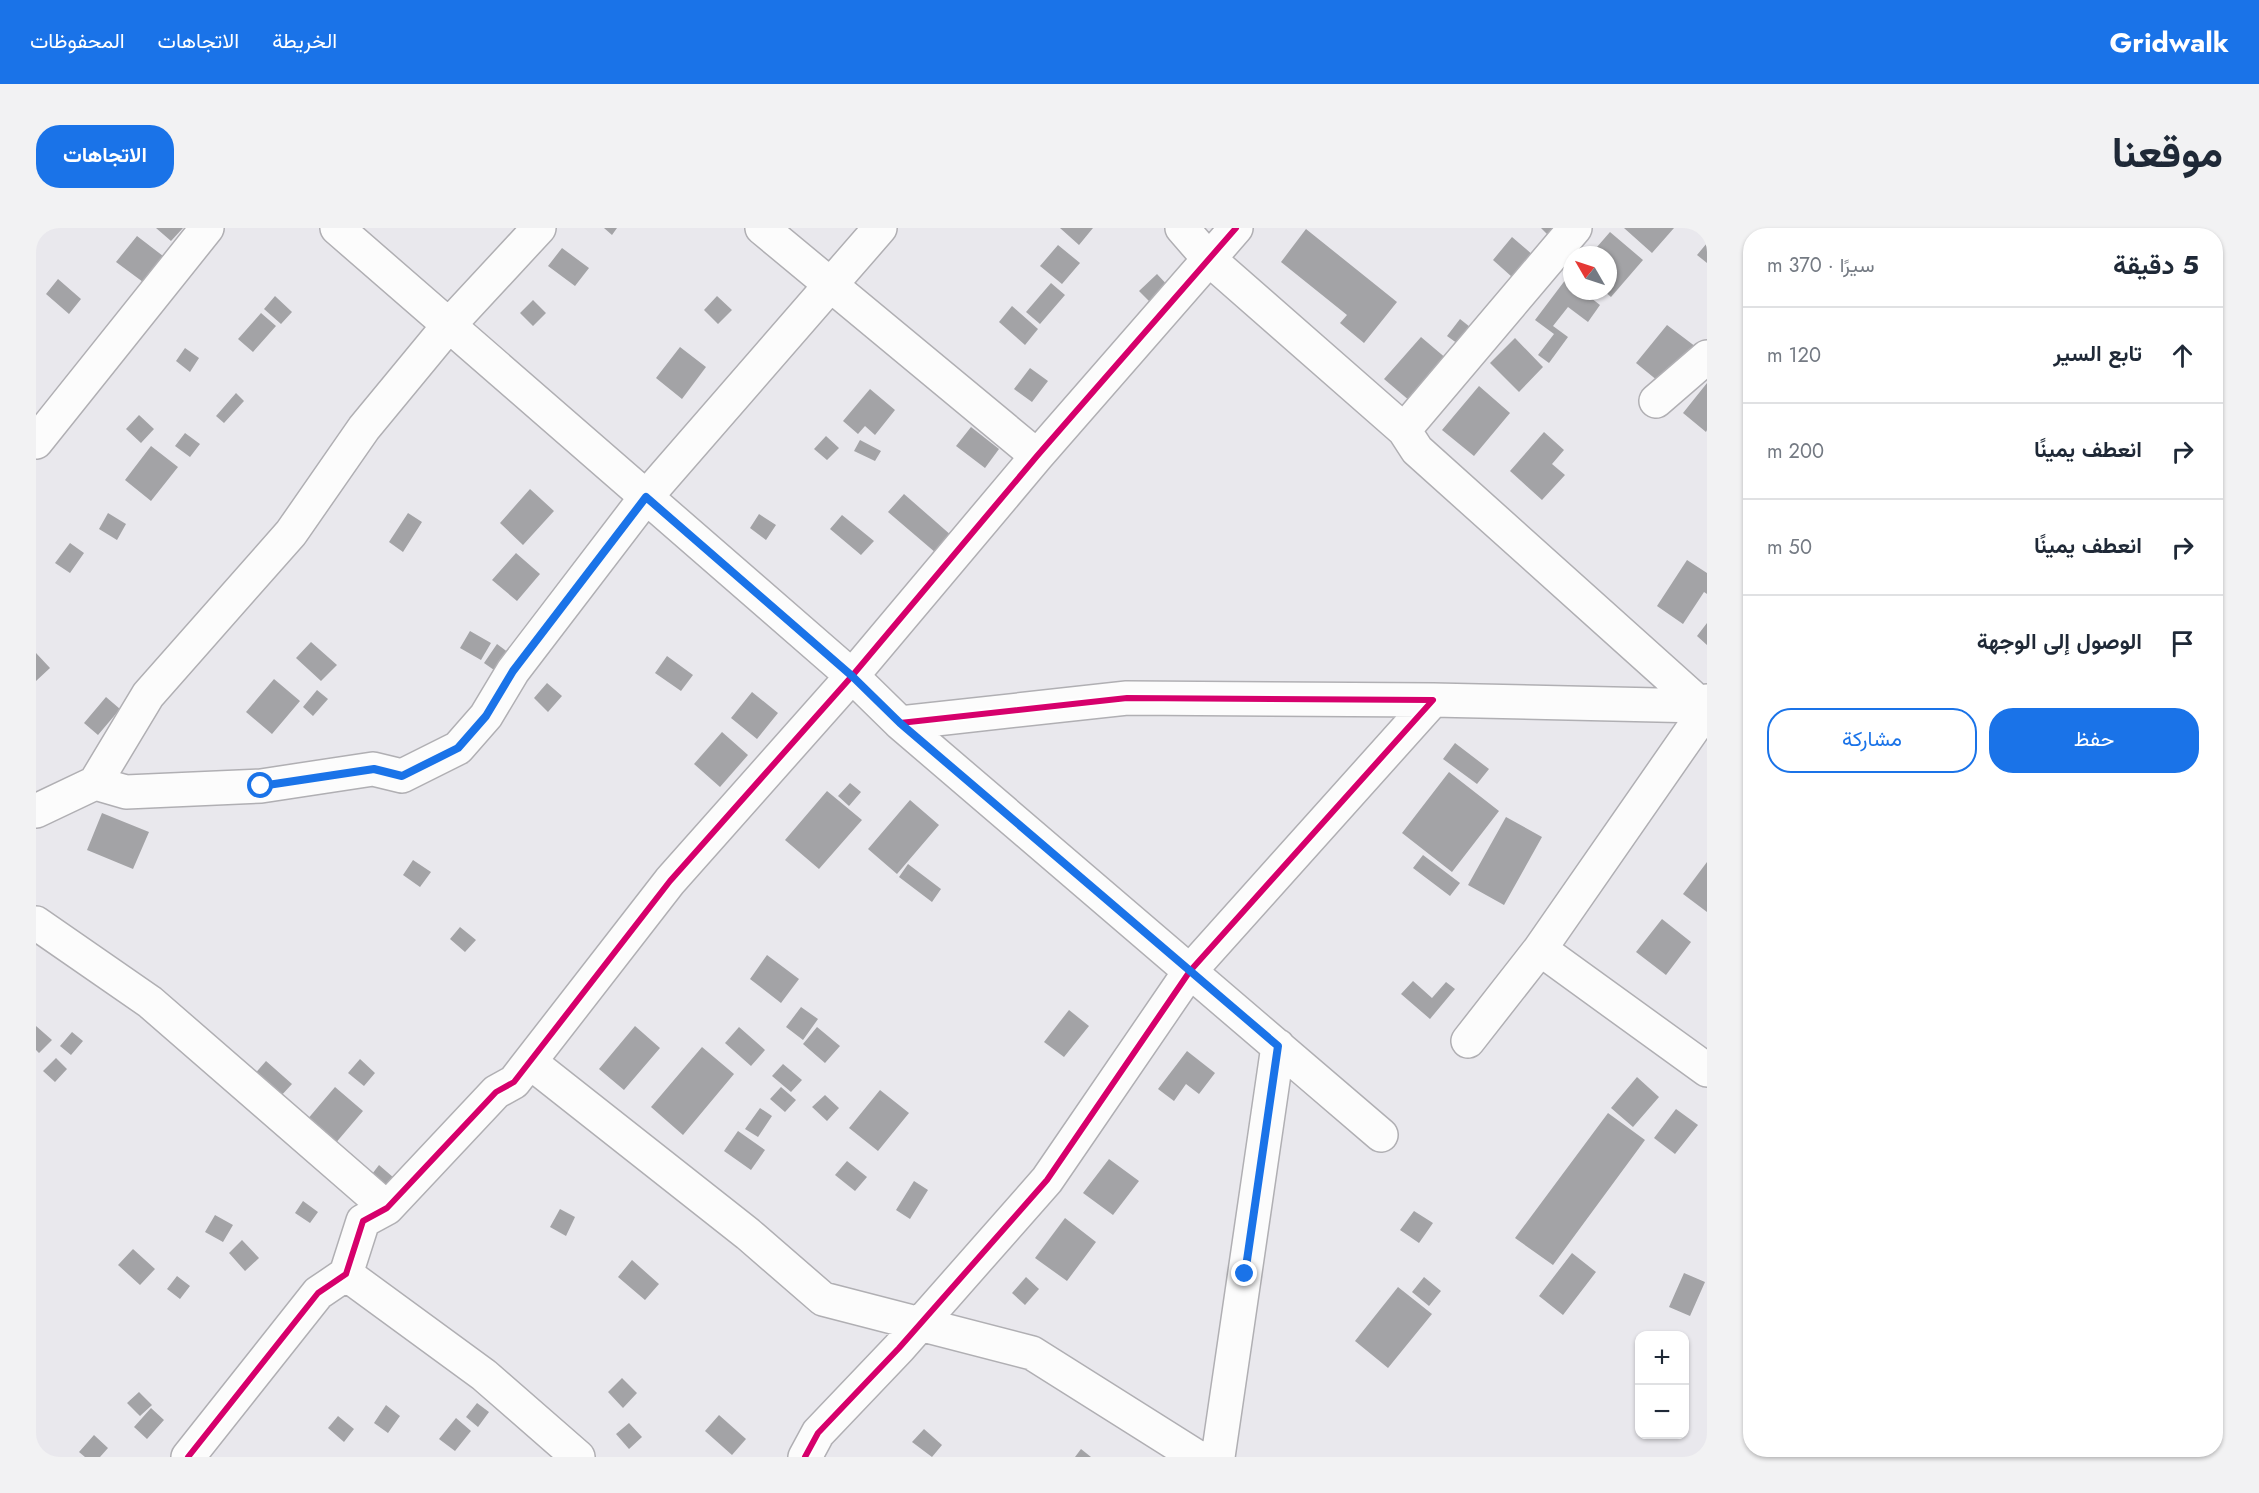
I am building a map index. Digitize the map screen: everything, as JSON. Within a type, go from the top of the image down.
[{"type":"street","points":[[36,442],[207,228]]},
{"type":"street","points":[[337,228],[852,676],[900,723],[1381,1135]]},
{"type":"street","points":[[36,812],[95,783],[148,695],[291,533],[364,428],[449,325],[539,228]]},
{"type":"street","points":[[762,228],[1037,456]]},
{"type":"street","points":[[95,783],[126,792],[261,786],[374,769],[402,776],[458,748],[486,716],[513,671],[646,497],[880,228]]},
{"type":"street","points":[[1182,228],[1209,259],[1404,430],[1417,450],[1704,703]]},
{"type":"street","points":[[188,1457],[318,1293],[346,1274],[363,1221],[387,1208],[496,1092],[514,1082],[670,881],[852,676],[1037,456],[1236,228]]},
{"type":"street","points":[[1404,430],[1575,228]]},
{"type":"street","points":[[1656,401],[1707,357]]},
{"type":"street","points":[[900,723],[1127,698],[1704,703]]},
{"type":"street","points":[[805,1457],[818,1432],[921,1323],[1047,1180],[1190,971],[1433,700]]},
{"type":"street","points":[[1468,1041],[1540,949],[1695,726],[1704,703]]},
{"type":"street","points":[[36,923],[150,1002],[387,1208]]},
{"type":"street","points":[[1540,949],[1707,1070]]},
{"type":"street","points":[[1218,1457],[1278,1046]]},
{"type":"street","points":[[530,1062],[748,1234],[823,1299],[1032,1353],[1197,1457]]},
{"type":"street","points":[[346,1274],[484,1375],[578,1457]]},
{"type":"building","points":[[156,228],[183,228],[171,241]]},
{"type":"building","points":[[604,228],[617,228],[612,235]]},
{"type":"building","points":[[1060,228],[1093,228],[1079,245]]},
{"type":"building","points":[[1541,228],[1567,228],[1554,241]]},
{"type":"building","points":[[1624,228],[1674,228],[1652,253]]},
{"type":"building","points":[[1306,229],[1397,302],[1364,343],[1340,323],[1347,315],[1281,262]]},
{"type":"building","points":[[1610,232],[1643,260],[1617,290],[1617,246],[1598,246]]},
{"type":"building","points":[[137,236],[163,256],[143,282],[116,262]]},
{"type":"building","points":[[1512,237],[1541,262],[1521,285],[1493,260]]},
{"type":"building","points":[[1707,243],[1707,263],[1697,255]]},
{"type":"building","points":[[1058,245],[1080,263],[1062,284],[1040,266]]},
{"type":"building","points":[[562,248],[589,268],[575,286],[548,266]]},
{"type":"building","points":[[1157,274],[1171,289],[1154,306],[1139,291]]},
{"type":"building","points":[[58,279],[81,299],[69,314],[46,294]]},
{"type":"building","points":[[1051,283],[1065,295],[1040,324],[1026,312]]},
{"type":"building","points":[[1563,283],[1563,300],[1594,300],[1600,305],[1588,322],[1568,307],[1553,326],[1568,337],[1549,363],[1538,355],[1554,334],[1535,320]]},
{"type":"building","points":[[275,296],[292,312],[281,324],[264,309]]},
{"type":"building","points":[[717,296],[732,310],[718,324],[704,310]]},
{"type":"building","points":[[533,300],[546,313],[533,326],[520,313]]},
{"type":"building","points":[[1012,306],[1038,329],[1025,345],[999,322]]},
{"type":"building","points":[[261,313],[276,326],[253,352],[238,339]]},
{"type":"building","points":[[1460,319],[1480,335],[1468,351],[1447,336]]},
{"type":"building","points":[[1667,325],[1700,350],[1669,390],[1636,363]]},
{"type":"building","points":[[1421,337],[1454,365],[1417,407],[1384,379]]},
{"type":"building","points":[[1515,338],[1543,367],[1519,392],[1490,363]]},
{"type":"building","points":[[680,347],[706,367],[682,399],[656,378]]},
{"type":"building","points":[[185,348],[199,358],[190,372],[176,361]]},
{"type":"building","points":[[1030,368],[1048,381],[1032,402],[1014,389]]},
{"type":"building","points":[[1707,383],[1707,430],[1706,432],[1683,413]]},
{"type":"building","points":[[1479,386],[1510,413],[1474,456],[1442,430]]},
{"type":"building","points":[[870,389],[895,410],[875,435],[865,426],[858,434],[843,421]]},
{"type":"building","points":[[236,393],[244,401],[224,423],[216,416]]},
{"type":"building","points":[[139,415],[154,429],[141,443],[126,429]]},
{"type":"building","points":[[971,427],[999,449],[985,468],[956,446]]},
{"type":"building","points":[[1544,432],[1564,450],[1552,464],[1565,475],[1542,500],[1510,471]]},
{"type":"building","points":[[185,433],[200,444],[190,457],[175,446]]},
{"type":"building","points":[[826,436],[839,448],[827,460],[814,449]]},
{"type":"building","points":[[860,440],[881,451],[875,461],[854,451]]},
{"type":"building","points":[[151,446],[178,467],[151,501],[125,480]]},
{"type":"building","points":[[530,489],[554,511],[523,545],[500,523]]},
{"type":"building","points":[[904,494],[952,536],[936,553],[888,512]]},
{"type":"building","points":[[108,513],[126,524],[117,540],[99,529]]},
{"type":"building","points":[[408,513],[422,522],[403,552],[389,542]]},
{"type":"building","points":[[759,514],[776,525],[766,540],[750,528]]},
{"type":"building","points":[[842,515],[874,541],[861,555],[830,529]]},
{"type":"building","points":[[70,543],[84,553],[70,573],[55,563]]},
{"type":"building","points":[[516,553],[540,574],[517,601],[492,580]]},
{"type":"building","points":[[1687,560],[1707,573],[1707,594],[1704,592],[1683,624],[1657,606]]},
{"type":"building","points":[[1707,623],[1707,645],[1697,636]]},
{"type":"building","points":[[470,631],[491,643],[481,660],[460,648]]},
{"type":"building","points":[[311,642],[337,665],[321,681],[296,658]]},
{"type":"building","points":[[497,644],[517,659],[504,677],[484,663]]},
{"type":"building","points":[[36,653],[50,668],[36,681]]},
{"type":"building","points":[[667,656],[693,675],[681,691],[655,673]]},
{"type":"building","points":[[274,679],[300,701],[272,734],[246,712]]},
{"type":"building","points":[[547,683],[562,696],[548,712],[534,698]]},
{"type":"building","points":[[317,690],[328,699],[313,716],[303,707]]},
{"type":"building","points":[[752,692],[778,713],[757,739],[731,718]]},
{"type":"building","points":[[106,697],[120,709],[98,735],[84,723]]},
{"type":"building","points":[[722,732],[748,755],[720,787],[694,764]]},
{"type":"building","points":[[1455,743],[1489,769],[1477,784],[1443,759]]},
{"type":"building","points":[[1449,772],[1499,811],[1452,872],[1402,833]]},
{"type":"building","points":[[850,783],[861,792],[849,806],[838,796]]},
{"type":"building","points":[[827,791],[862,820],[819,869],[785,840]]},
{"type":"building","points":[[910,800],[939,825],[897,874],[868,849]]},
{"type":"building","points":[[102,813],[149,832],[133,869],[87,850]]},
{"type":"building","points":[[1506,817],[1542,837],[1504,905],[1468,885]]},
{"type":"building","points":[[1423,855],[1460,883],[1450,896],[1413,868]]},
{"type":"building","points":[[413,860],[431,872],[420,887],[403,875]]},
{"type":"building","points":[[1707,862],[1707,912],[1683,894]]},
{"type":"building","points":[[908,864],[941,889],[932,902],[899,877]]},
{"type":"building","points":[[1662,919],[1691,942],[1666,975],[1636,952]]},
{"type":"building","points":[[460,927],[476,940],[465,952],[450,939]]},
{"type":"building","points":[[767,955],[799,979],[781,1003],[750,979]]},
{"type":"building","points":[[1413,981],[1432,998],[1446,982],[1455,989],[1430,1019],[1401,994]]},
{"type":"building","points":[[801,1007],[818,1019],[803,1040],[786,1027]]},
{"type":"building","points":[[1069,1010],[1089,1026],[1064,1057],[1044,1042]]},
{"type":"building","points":[[36,1026],[52,1040],[39,1053],[36,1050]]},
{"type":"building","points":[[635,1026],[660,1048],[624,1090],[599,1069]]},
{"type":"building","points":[[739,1027],[765,1050],[751,1066],[725,1043]]},
{"type":"building","points":[[817,1027],[840,1046],[825,1063],[803,1044]]},
{"type":"building","points":[[72,1032],[83,1041],[71,1055],[60,1046]]},
{"type":"building","points":[[702,1047],[734,1074],[683,1135],[651,1107]]},
{"type":"building","points":[[1187,1051],[1215,1073],[1199,1094],[1186,1084],[1174,1101],[1158,1089]]},
{"type":"building","points":[[56,1058],[67,1069],[55,1082],[43,1071]]},
{"type":"building","points":[[360,1059],[375,1073],[364,1086],[348,1073]]},
{"type":"building","points":[[266,1061],[292,1084],[279,1098],[253,1076]]},
{"type":"building","points":[[783,1064],[802,1080],[791,1092],[772,1076]]},
{"type":"building","points":[[1637,1077],[1659,1097],[1633,1127],[1611,1108]]},
{"type":"building","points":[[335,1087],[363,1111],[334,1145],[306,1121]]},
{"type":"building","points":[[781,1087],[796,1100],[785,1112],[770,1099]]},
{"type":"building","points":[[880,1090],[909,1113],[878,1151],[849,1128]]},
{"type":"building","points":[[825,1095],[839,1108],[827,1121],[812,1107]]},
{"type":"building","points":[[760,1108],[772,1116],[758,1137],[745,1129]]},
{"type":"building","points":[[1676,1109],[1698,1125],[1675,1154],[1654,1138]]},
{"type":"building","points":[[1608,1113],[1645,1140],[1553,1265],[1515,1238]]},
{"type":"building","points":[[738,1131],[765,1150],[751,1170],[724,1151]]},
{"type":"building","points":[[1109,1159],[1139,1181],[1113,1215],[1083,1193]]},
{"type":"building","points":[[847,1161],[867,1177],[855,1191],[835,1175]]},
{"type":"building","points":[[379,1165],[394,1178],[384,1190],[369,1178]]},
{"type":"building","points":[[914,1181],[928,1190],[910,1219],[896,1210]]},
{"type":"building","points":[[303,1201],[318,1212],[310,1223],[295,1213]]},
{"type":"building","points":[[560,1209],[575,1217],[566,1236],[550,1227]]},
{"type":"building","points":[[1414,1211],[1433,1223],[1419,1243],[1400,1230]]},
{"type":"building","points":[[215,1215],[233,1225],[223,1242],[205,1232]]},
{"type":"building","points":[[1065,1218],[1096,1242],[1067,1281],[1035,1258]]},
{"type":"building","points":[[242,1240],[259,1258],[245,1271],[229,1253]]},
{"type":"building","points":[[133,1249],[155,1269],[140,1285],[118,1265]]},
{"type":"building","points":[[1572,1253],[1596,1272],[1563,1315],[1539,1296]]},
{"type":"building","points":[[632,1260],[659,1284],[645,1300],[618,1277]]},
{"type":"building","points":[[1684,1273],[1705,1282],[1690,1316],[1669,1307]]},
{"type":"building","points":[[177,1276],[190,1286],[180,1299],[167,1289]]},
{"type":"building","points":[[1026,1277],[1039,1289],[1025,1305],[1012,1293]]},
{"type":"building","points":[[1424,1277],[1441,1291],[1429,1306],[1412,1292]]},
{"type":"building","points":[[1398,1287],[1432,1314],[1388,1368],[1355,1341]]},
{"type":"building","points":[[622,1378],[637,1393],[623,1408],[608,1392]]},
{"type":"building","points":[[139,1392],[152,1405],[140,1416],[127,1403]]},
{"type":"building","points":[[477,1403],[489,1412],[478,1427],[466,1417]]},
{"type":"building","points":[[386,1405],[400,1416],[388,1433],[374,1423]]},
{"type":"building","points":[[151,1408],[164,1420],[147,1439],[134,1427]]},
{"type":"building","points":[[719,1415],[746,1439],[732,1455],[705,1431]]},
{"type":"building","points":[[338,1416],[354,1429],[344,1442],[328,1428]]},
{"type":"building","points":[[456,1418],[471,1431],[455,1451],[439,1439]]},
{"type":"building","points":[[629,1423],[642,1437],[629,1449],[616,1434]]},
{"type":"building","points":[[924,1429],[942,1445],[932,1457],[912,1442]]},
{"type":"building","points":[[94,1435],[108,1448],[100,1457],[85,1457],[79,1452]]},
{"type":"building","points":[[1081,1449],[1091,1457],[1075,1457]]},
{"type":"cycle path","points":[[188,1457],[318,1293],[346,1274],[363,1221],[387,1208],[496,1092],[514,1082],[670,881],[852,676],[1037,456],[1236,228]]},
{"type":"cycle path","points":[[805,1457],[818,1433],[899,1348],[1047,1180],[1190,971],[1433,700],[1127,698],[900,723]]},
{"type":"route","points":[[261,786],[374,769],[402,776],[458,748],[486,716],[513,671],[646,497],[852,676],[900,723],[1278,1046],[1245,1274]]}]
